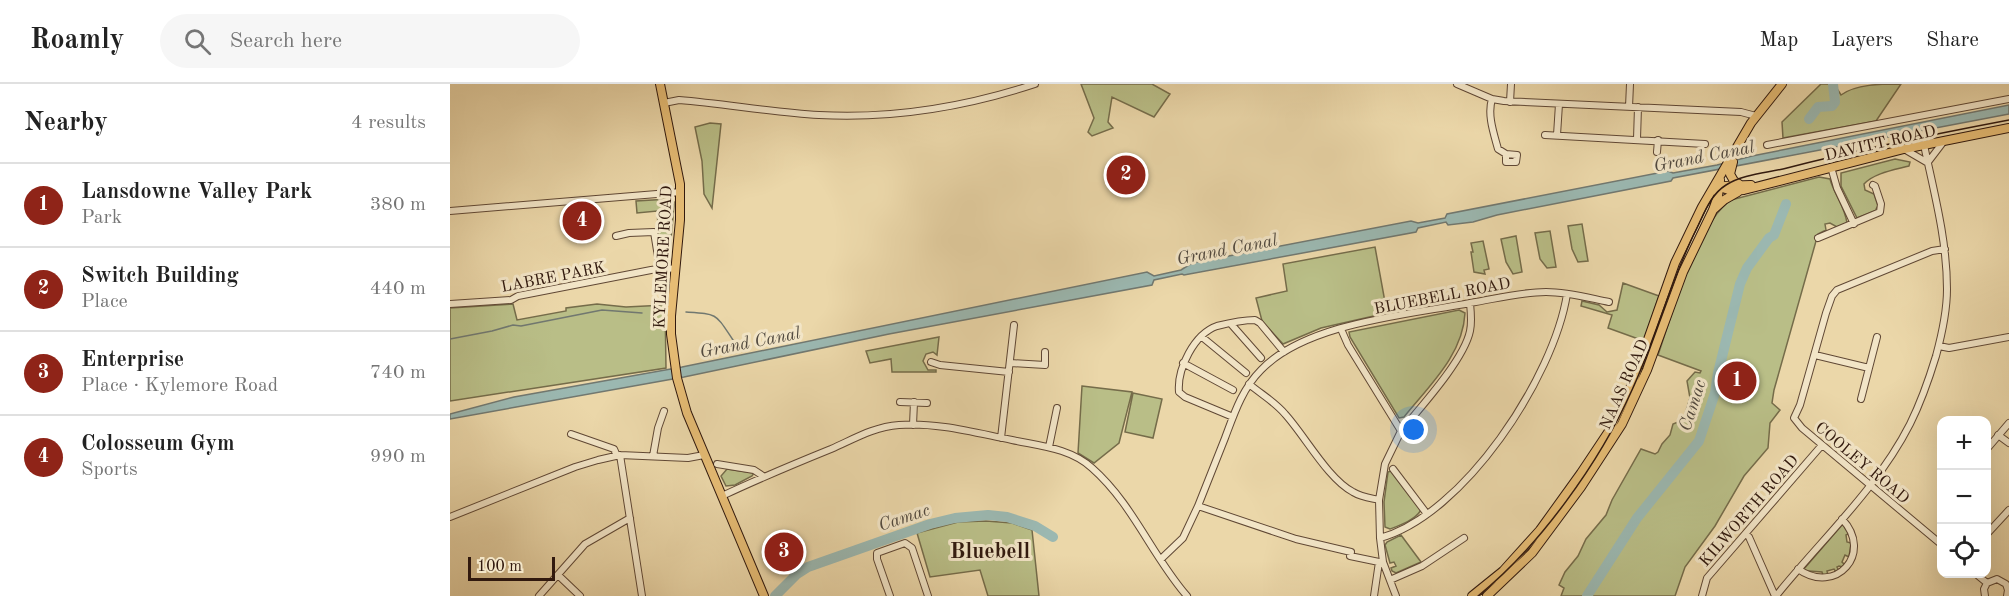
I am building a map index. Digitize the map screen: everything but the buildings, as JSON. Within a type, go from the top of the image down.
[{"type":"main road","name":"KYLEMORE ROAD","points":[[660,84],[681,192],[671,312],[674,363],[687,414],[764,596]]},
{"type":"main road","name":"NAAS ROAD","points":[[1472,596],[1510,564],[1540,530],[1609,430],[1633,382],[1678,257],[1709,192],[1719,182],[1756,116],[1782,84]]},
{"type":"main road","name":"DAVITT ROAD","points":[[1719,182],[1732,191],[1904,149],[2009,129]]},
{"type":"main road","points":[[1713,210],[1742,187],[1732,180],[1727,169]]},
{"type":"main road","name":"NAAS ROAD","points":[[1491,595],[1532,553],[1557,521],[1622,424],[1647,370],[1687,262],[1713,210],[1719,182]]},
{"type":"street","points":[[664,103],[679,100],[802,114],[870,115],[941,108],[1035,84]]},
{"type":"street","points":[[1457,84],[1492,99],[1510,102],[1741,112],[1756,116]]},
{"type":"street","points":[[1510,102],[1511,84]]},
{"type":"street","points":[[1629,107],[1630,84]]},
{"type":"street","points":[[1492,99],[1491,114],[1495,138],[1498,149],[1506,154]]},
{"type":"street","points":[[1767,145],[2009,99]]},
{"type":"street","points":[[1557,135],[1559,104]]},
{"type":"street","points":[[1637,139],[1638,107]]},
{"type":"street","points":[[1545,135],[1705,144]]},
{"type":"street","points":[[1657,152],[1658,140]]},
{"type":"street","points":[[1928,163],[1944,141]]},
{"type":"street","points":[[1746,534],[1775,596],[1870,485],[1909,426],[1923,395],[1939,346],[1947,297],[1945,249],[1924,145]]},
{"type":"street","points":[[1904,149],[1928,163]]},
{"type":"street","points":[[1831,168],[1837,188],[1854,224]]},
{"type":"street","points":[[1818,238],[1880,212],[1881,204],[1873,185]]},
{"type":"street","points":[[450,211],[681,192]]},
{"type":"street","name":"LABRE PARK","points":[[616,236],[654,232],[660,269]]},
{"type":"street","name":"COOLEY ROAD","points":[[1937,542],[1822,445],[1794,418],[1800,405],[1826,312],[1837,290],[1932,251],[1945,249]]},
{"type":"street","name":"LABRE PARK","points":[[450,304],[511,300],[518,296],[660,269],[675,269]]},
{"type":"street","name":"BLUEBELL ROAD","points":[[1161,559],[1183,538],[1249,384],[1261,370],[1284,352],[1317,336],[1341,329],[1518,294],[1549,292],[1609,302]]},
{"type":"street","points":[[1380,538],[1406,529],[1427,514],[1478,466],[1529,394],[1557,335],[1567,294]]},
{"type":"street","points":[[1374,596],[1381,562],[1379,500],[1385,464],[1401,431],[1447,374],[1461,352],[1470,333],[1472,319],[1470,303]]},
{"type":"street","points":[[1233,417],[1181,394],[1178,388],[1183,363],[1202,337],[1216,327],[1257,320],[1284,352]]},
{"type":"street","points":[[1230,324],[1261,358]]},
{"type":"street","points":[[1001,438],[1014,326]]},
{"type":"street","points":[[1341,329],[1348,345],[1401,431]]},
{"type":"street","points":[[1202,337],[1246,373]]},
{"type":"street","points":[[1861,399],[1876,337]]},
{"type":"street","points":[[1939,346],[1949,348],[2009,338]]},
{"type":"street","points":[[1010,363],[1045,365],[1045,352]]},
{"type":"street","points":[[1815,355],[1869,368]]},
{"type":"street","points":[[931,362],[940,365],[1009,372]]},
{"type":"street","points":[[1183,363],[1233,390]]},
{"type":"street","points":[[1249,384],[1286,415],[1339,482],[1350,491],[1363,497],[1379,500]]},
{"type":"street","points":[[900,402],[927,403]]},
{"type":"street","points":[[914,402],[914,425]]},
{"type":"street","points":[[1049,447],[1058,408]]},
{"type":"street","points":[[653,456],[664,411]]},
{"type":"street","points":[[1991,444],[2009,423]]},
{"type":"street","points":[[722,496],[763,476],[879,427],[914,425],[1049,447],[1076,456],[1094,469],[1127,507],[1187,596]]},
{"type":"street","points":[[571,434],[614,449],[619,455],[642,596]]},
{"type":"street","points":[[1998,435],[2009,443]]},
{"type":"street","name":"KILWORTH ROAD","points":[[1702,596],[1707,578],[1822,445]]},
{"type":"street","points":[[450,517],[575,467],[619,455],[688,458],[705,455]]},
{"type":"street","points":[[717,464],[757,471],[763,476]]},
{"type":"street","points":[[1393,469],[1427,514]]},
{"type":"street","points":[[1198,506],[1296,539],[1351,552],[1350,556],[1381,562]]},
{"type":"street","points":[[1991,530],[2009,510]]},
{"type":"street","points":[[539,596],[585,544],[630,518]]},
{"type":"street","points":[[1798,569],[1811,578],[1820,579],[1834,576],[1845,568],[1852,558],[1854,543],[1851,529],[1842,519]]},
{"type":"street","points":[[1390,580],[1422,566],[1464,538]]},
{"type":"street","points":[[890,596],[877,553],[905,543],[912,548],[928,596]]},
{"type":"street","points":[[1381,562],[1396,596]]},
{"type":"street","points":[[558,575],[580,596]]},
{"type":"street","points":[[1982,578],[1987,583]]},
{"type":"street","points":[[1985,596],[1984,589],[1987,583],[1996,579],[2002,580],[2008,586],[2007,596]]},
{"type":"green space","points":[[1081,84],[1152,84],[1170,94],[1154,117],[1112,97],[1108,122],[1113,128],[1092,136],[1088,132],[1094,118]]},
{"type":"green space","points":[[1821,84],[1835,84],[1833,88],[1841,95],[1861,87],[1901,84],[1876,121],[1783,138],[1782,122]]},
{"type":"green space","points":[[710,123],[721,124],[712,208],[704,194],[702,161],[695,127]]},
{"type":"green space","points":[[1895,159],[1910,162],[1909,166],[1879,175],[1864,184],[1865,190],[1874,194],[1878,206],[1875,211],[1857,218],[1841,186],[1841,173]]},
{"type":"green space","points":[[1819,177],[1830,179],[1847,223],[1837,227],[1830,223],[1825,224],[1826,230],[1818,234],[1774,390],[1772,403],[1780,410],[1770,423],[1768,448],[1744,476],[1715,526],[1685,567],[1675,596],[1561,596],[1564,588],[1559,585],[1565,572],[1578,556],[1586,539],[1606,515],[1641,449],[1655,454],[1658,452],[1670,435],[1673,424],[1683,420],[1690,398],[1687,381],[1695,372],[1700,373],[1701,371],[1658,355],[1687,271],[1708,228],[1719,211],[1731,200]]},
{"type":"green space","points":[[669,199],[674,202],[674,206],[669,261],[666,263],[659,246],[657,211],[637,213],[636,201]]},
{"type":"green space","points":[[1582,224],[1588,261],[1578,262],[1572,249],[1568,226]]},
{"type":"green space","points":[[1550,231],[1556,267],[1547,268],[1540,259],[1535,233]]},
{"type":"green space","points":[[1516,236],[1522,272],[1513,274],[1506,262],[1501,239]]},
{"type":"green space","points":[[1483,241],[1489,269],[1484,270],[1485,274],[1474,272],[1471,252],[1473,252],[1471,243]]},
{"type":"green space","points":[[1375,247],[1387,313],[1321,328],[1283,344],[1262,321],[1256,298],[1287,291],[1283,264]]},
{"type":"green space","points":[[1623,283],[1659,296],[1644,341],[1608,328],[1612,315],[1581,306],[1582,301],[1599,305],[1607,312],[1617,310]]},
{"type":"green space","points":[[513,304],[517,320],[566,311],[566,308],[597,304],[626,307],[665,305],[666,368],[450,401],[450,308]]},
{"type":"green space","points":[[1459,310],[1465,313],[1463,328],[1451,356],[1434,382],[1404,417],[1399,418],[1349,332]]},
{"type":"green space","points":[[939,337],[937,355],[933,352],[926,354],[923,361],[928,370],[936,370],[936,372],[892,372],[891,359],[870,363],[866,351]]},
{"type":"green space","points":[[1082,386],[1132,392],[1119,443],[1094,463],[1078,453]]},
{"type":"green space","points":[[1133,393],[1162,399],[1153,438],[1125,432]]},
{"type":"green space","points":[[727,469],[754,473],[735,485],[726,486],[721,476]]},
{"type":"green space","points":[[1391,471],[1421,510],[1403,524],[1390,529],[1385,527],[1384,502],[1388,472]]},
{"type":"green space","points":[[958,522],[1012,523],[1032,530],[1039,596],[988,596],[980,570],[930,577],[917,533]]},
{"type":"green space","points":[[1842,525],[1845,525],[1850,533],[1846,535],[1847,542],[1851,543],[1849,557],[1845,555],[1842,562],[1843,567],[1837,567],[1839,571],[1836,572],[1834,569],[1827,571],[1828,575],[1823,576],[1822,572],[1809,571],[1808,575],[1803,570]]},
{"type":"green space","points":[[1401,535],[1421,562],[1396,573],[1392,571],[1391,568],[1396,566],[1394,562],[1390,563],[1385,545]]},
{"type":"water","points":[[2009,105],[2009,114],[1673,178],[1671,181],[1497,215],[1473,222],[1448,225],[1446,222],[1418,228],[1416,232],[1154,280],[1152,285],[889,334],[684,377],[450,419],[450,414],[514,397],[682,367],[1147,272],[1154,276],[1181,270],[1192,263],[1411,221],[1418,223],[1445,218],[1447,214],[1668,171],[1673,173],[1717,165]]},
{"type":"waterway","name":"Camac","points":[[1809,119],[1818,107],[1832,106],[1835,102],[1833,84]]},
{"type":"waterway","name":"Camac","points":[[1587,596],[1637,518],[1699,441],[1715,393],[1740,284],[1747,268],[1769,238],[1774,235],[1786,204]]},
{"type":"waterway","points":[[450,339],[513,325],[521,326],[602,310],[642,313]]},
{"type":"waterway","name":"Grand Canal","points":[[686,312],[704,313],[715,317],[733,340]]},
{"type":"waterway","name":"Camac","points":[[775,596],[797,574],[808,567],[930,524],[955,518],[988,515],[1007,517],[1035,526],[1053,537]]},
{"type":"tram line","points":[[1478,596],[1501,576],[1545,528],[1566,502],[1603,446],[1641,370],[1687,250],[1708,205],[1720,189],[1747,176],[2009,120]]},
{"type":"place","name":"Switch Building","points":[[1126,175]]},
{"type":"place","name":"Colosseum Gym","points":[[582,221]]},
{"type":"place","name":"Lansdowne Valley Park","points":[[1737,381]]},
{"type":"place","name":"Enterprise","points":[[784,552]]},
{"type":"district","name":"Bluebell","points":[[990,550]]}]
